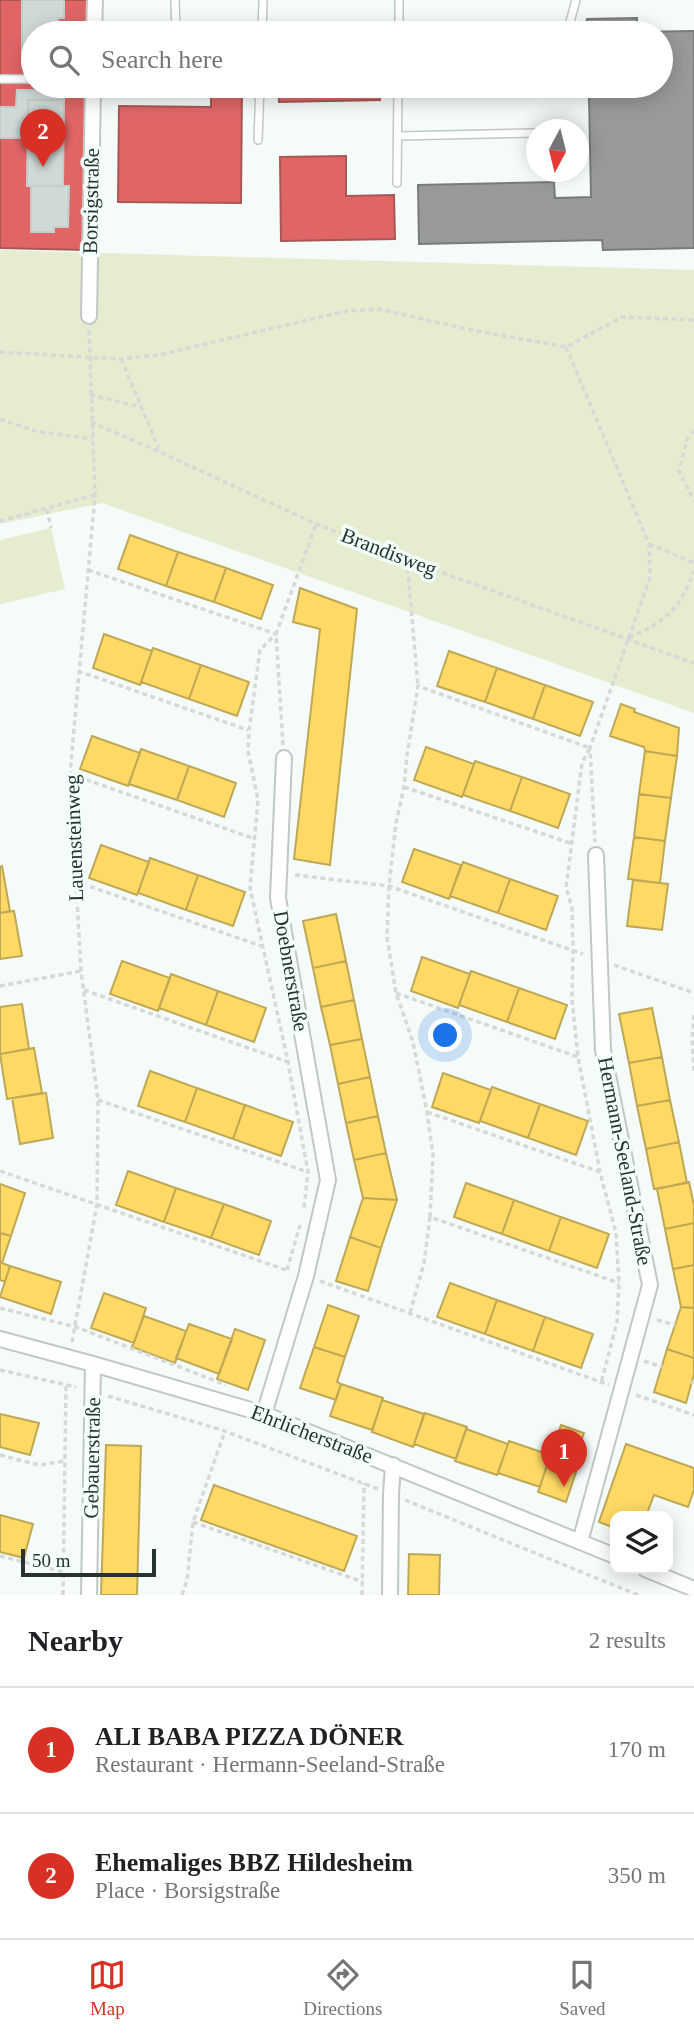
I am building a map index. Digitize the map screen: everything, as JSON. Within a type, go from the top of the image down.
[{"type":"street","points":[[94,21],[95,0]]},
{"type":"street","name":"Borsigstraße","points":[[89,316],[93,98]]},
{"type":"street","name":"Doebnerstraße","points":[[264,1414],[306,1276],[328,1180],[278,898],[284,758]]},
{"type":"street","name":"Hermann-Seeland-Straße","points":[[580,1542],[650,1285],[603,1050],[596,855]]},
{"type":"street","name":"Ehrlicherstraße","points":[[0,1339],[264,1414],[610,1554]]},
{"type":"street","name":"Gebauerstraße","points":[[89,1595],[93,1364]]},
{"type":"street","points":[[390,1595],[390,1494],[393,1465]]},
{"type":"street","points":[[657,1574],[694,1589]]},
{"type":"lane","points":[[175,0],[176,21]]},
{"type":"lane","points":[[262,21],[263,0]]},
{"type":"lane","points":[[399,21],[400,0]]},
{"type":"lane","points":[[570,21],[576,0]]},
{"type":"lane","points":[[0,79],[21,79]]},
{"type":"lane","points":[[258,140],[260,98]]},
{"type":"lane","points":[[397,183],[398,98]]},
{"type":"lane","points":[[398,136],[526,133]]},
{"type":"path","points":[[0,352],[121,359],[163,354],[346,311],[379,309],[466,329],[566,347],[622,317],[694,320]]},
{"type":"path","name":"Lauensteinweg","points":[[68,1357],[76,1327],[97,1204],[98,1100],[81,971],[74,881],[71,774],[94,495],[89,316]]},
{"type":"path","points":[[566,347],[649,544],[650,578],[590,748],[596,855]]},
{"type":"path","points":[[121,359],[160,452]]},
{"type":"path","points":[[90,395],[142,407]]},
{"type":"path","points":[[0,419],[35,431],[92,439]]},
{"type":"path","name":"Brandisweg","points":[[91,422],[316,524],[407,560],[694,663]]},
{"type":"path","points":[[694,430],[687,439],[679,471],[694,501]]},
{"type":"path","points":[[0,521],[94,495]]},
{"type":"path","points":[[47,509],[51,528]]},
{"type":"path","points":[[284,758],[276,634],[316,524]]},
{"type":"path","points":[[649,544],[694,563]]},
{"type":"path","points":[[407,560],[418,686],[404,787],[396,823],[387,937],[396,993],[413,1042],[433,1155],[430,1217],[424,1263],[410,1313]]},
{"type":"path","points":[[88,570],[276,634]]},
{"type":"path","points":[[627,639],[659,624],[685,594],[694,571]]},
{"type":"path","points":[[78,671],[248,731]]},
{"type":"path","points":[[418,686],[590,748]]},
{"type":"path","points":[[71,774],[255,839]]},
{"type":"path","points":[[404,787],[570,843]]},
{"type":"path","points":[[279,873],[389,886],[694,993]]},
{"type":"path","points":[[74,881],[264,947]]},
{"type":"path","points":[[0,986],[81,971]]},
{"type":"path","points":[[84,989],[288,1062]]},
{"type":"path","points":[[396,993],[578,1057]]},
{"type":"path","points":[[694,1015],[694,1073]]},
{"type":"path","points":[[98,1100],[308,1172]]},
{"type":"path","points":[[427,1112],[600,1172]]},
{"type":"path","points":[[0,1171],[306,1276],[694,1415]]},
{"type":"path","points":[[430,1217],[619,1283]]},
{"type":"path","points":[[0,1308],[76,1327],[230,1386]]},
{"type":"path","points":[[0,1370],[94,1391],[225,1431],[364,1483],[638,1595]]},
{"type":"path","points":[[63,1595],[66,1385]]},
{"type":"path","points":[[182,1595],[187,1580],[193,1522],[225,1431]]},
{"type":"path","points":[[0,1455],[39,1465],[65,1461]]},
{"type":"path","points":[[362,1595],[364,1483]]},
{"type":"path","points":[[193,1522],[363,1582]]},
{"type":"path","points":[[0,1556],[64,1572]]},
{"type":"green space","points":[[0,250],[694,270],[694,713],[102,503],[0,524]]},
{"type":"green space","points":[[51,528],[65,589],[0,604],[0,540]]},
{"type":"building: Homes","points":[[130,535],[178,552],[166,586],[118,569]]},
{"type":"building: Homes","points":[[178,552],[226,568],[214,602],[166,586]]},
{"type":"building: Homes","points":[[226,568],[273,585],[261,619],[214,602]]},
{"type":"building: Homes","points":[[300,588],[357,609],[330,865],[294,859],[320,629],[293,622]]},
{"type":"building: Homes","points":[[104,634],[152,651],[140,685],[93,668]]},
{"type":"building: Homes","points":[[153,648],[201,665],[189,699],[141,682]]},
{"type":"building: Homes","points":[[449,651],[497,668],[485,702],[437,686]]},
{"type":"building: Homes","points":[[201,665],[249,682],[237,716],[189,699]]},
{"type":"building: Homes","points":[[497,668],[545,685],[533,719],[485,702]]},
{"type":"building: Homes","points":[[545,685],[593,702],[580,736],[533,719]]},
{"type":"building: Homes","points":[[621,704],[635,709],[634,712],[679,728],[677,756],[645,751],[644,747],[610,736]]},
{"type":"building: Homes","points":[[92,736],[140,753],[128,786],[80,769]]},
{"type":"building: Homes","points":[[426,747],[474,764],[462,797],[414,780]]},
{"type":"building: Homes","points":[[141,749],[189,766],[177,800],[129,784]]},
{"type":"building: Homes","points":[[645,751],[677,756],[671,798],[639,794]]},
{"type":"building: Homes","points":[[475,761],[522,777],[510,811],[463,795]]},
{"type":"building: Homes","points":[[189,766],[236,783],[224,817],[177,800]]},
{"type":"building: Homes","points":[[522,777],[570,794],[558,828],[510,811]]},
{"type":"building: Homes","points":[[639,794],[671,798],[665,841],[634,837]]},
{"type":"building: Homes","points":[[634,837],[665,841],[660,883],[628,879]]},
{"type":"building: Homes","points":[[101,845],[149,862],[137,895],[89,878]]},
{"type":"building: Homes","points":[[414,849],[461,865],[449,899],[402,882]]},
{"type":"building: Homes","points":[[150,858],[198,875],[186,910],[138,893]]},
{"type":"building: Homes","points":[[463,862],[510,879],[498,913],[450,896]]},
{"type":"building: Homes","points":[[2,866],[10,911],[0,913],[0,867]]},
{"type":"building: Homes","points":[[198,875],[245,892],[233,926],[186,910]]},
{"type":"building: Homes","points":[[510,879],[558,896],[546,930],[498,913]]},
{"type":"building: Homes","points":[[633,880],[668,884],[662,930],[627,926]]},
{"type":"building: Homes","points":[[14,911],[22,956],[0,959],[0,913]]},
{"type":"building: Homes","points":[[336,914],[346,961],[313,968],[303,921]]},
{"type":"building: Homes","points":[[422,957],[470,974],[458,1008],[411,991]]},
{"type":"building: Homes","points":[[122,961],[170,978],[158,1011],[110,994]]},
{"type":"building: Homes","points":[[346,961],[354,1000],[321,1007],[313,968]]},
{"type":"building: Homes","points":[[471,971],[519,988],[507,1022],[459,1005]]},
{"type":"building: Homes","points":[[171,974],[218,991],[206,1025],[159,1008]]},
{"type":"building: Homes","points":[[519,988],[567,1005],[555,1039],[507,1022]]},
{"type":"building: Homes","points":[[218,991],[266,1008],[254,1042],[206,1025]]},
{"type":"building: Homes","points":[[354,1000],[362,1039],[330,1045],[321,1007]]},
{"type":"building: Homes","points":[[22,1004],[29,1049],[0,1054],[0,1007]]},
{"type":"building: Homes","points":[[652,1008],[662,1057],[629,1063],[619,1014]]},
{"type":"building: Homes","points":[[362,1039],[370,1077],[338,1084],[330,1045]]},
{"type":"building: Homes","points":[[34,1048],[42,1093],[7,1099],[0,1054]]},
{"type":"building: Homes","points":[[662,1057],[670,1100],[637,1106],[629,1063]]},
{"type":"building: Homes","points":[[150,1071],[197,1088],[185,1122],[138,1106]]},
{"type":"building: Homes","points":[[443,1073],[491,1090],[479,1123],[432,1107]]},
{"type":"building: Homes","points":[[370,1077],[378,1116],[346,1123],[338,1084]]},
{"type":"building: Homes","points":[[492,1087],[540,1104],[528,1138],[480,1121]]},
{"type":"building: Homes","points":[[197,1088],[245,1105],[233,1139],[185,1122]]},
{"type":"building: Homes","points":[[46,1093],[53,1138],[20,1144],[12,1098]]},
{"type":"building: Homes","points":[[670,1100],[679,1142],[646,1149],[637,1106]]},
{"type":"building: Homes","points":[[540,1104],[588,1121],[576,1155],[528,1138]]},
{"type":"building: Homes","points":[[245,1105],[293,1122],[281,1156],[233,1139]]},
{"type":"building: Homes","points":[[378,1116],[386,1153],[354,1160],[346,1123]]},
{"type":"building: Homes","points":[[679,1142],[687,1183],[654,1189],[646,1149]]},
{"type":"building: Homes","points":[[386,1153],[397,1200],[363,1198],[354,1160]]},
{"type":"building: Homes","points":[[128,1171],[176,1188],[164,1222],[116,1205]]},
{"type":"building: Homes","points":[[689,1182],[694,1205],[694,1223],[665,1229],[657,1189]]},
{"type":"building: Homes","points":[[466,1183],[514,1200],[502,1234],[454,1217]]},
{"type":"building: Homes","points":[[0,1184],[25,1193],[11,1236],[0,1233]]},
{"type":"building: Homes","points":[[176,1188],[224,1204],[211,1238],[164,1222]]},
{"type":"building: Homes","points":[[363,1198],[397,1200],[381,1248],[350,1237]]},
{"type":"building: Homes","points":[[514,1200],[561,1217],[549,1251],[502,1234]]},
{"type":"building: Homes","points":[[224,1204],[271,1221],[259,1255],[211,1238]]},
{"type":"building: Homes","points":[[561,1217],[609,1234],[597,1268],[549,1251]]},
{"type":"building: Homes","points":[[694,1223],[694,1265],[673,1269],[665,1229]]},
{"type":"building: Homes","points":[[0,1233],[11,1236],[2,1263],[10,1266],[5,1282],[0,1280]]},
{"type":"building: Homes","points":[[350,1237],[381,1248],[368,1291],[336,1281]]},
{"type":"building: Homes","points":[[694,1265],[694,1308],[681,1307],[673,1269]]},
{"type":"building: Homes","points":[[10,1266],[61,1282],[51,1314],[0,1297]]},
{"type":"building: Homes","points":[[450,1283],[497,1300],[485,1334],[437,1317]]},
{"type":"building: Homes","points":[[104,1293],[146,1308],[134,1343],[91,1328]]},
{"type":"building: Homes","points":[[497,1300],[545,1317],[533,1351],[485,1334]]},
{"type":"building: Homes","points":[[328,1305],[359,1316],[345,1357],[314,1347]]},
{"type":"building: Homes","points":[[681,1307],[694,1308],[694,1358],[667,1349]]},
{"type":"building: Homes","points":[[144,1316],[186,1331],[175,1363],[132,1347]]},
{"type":"building: Homes","points":[[545,1317],[593,1334],[581,1368],[533,1351]]},
{"type":"building: Homes","points":[[189,1324],[232,1339],[219,1374],[176,1358]]},
{"type":"building: Homes","points":[[235,1329],[265,1340],[248,1390],[217,1379]]},
{"type":"building: Homes","points":[[314,1347],[345,1357],[337,1382],[341,1384],[336,1400],[300,1388]]},
{"type":"building: Homes","points":[[667,1349],[694,1358],[694,1374],[686,1403],[654,1392]]},
{"type":"building: Homes","points":[[341,1384],[383,1398],[372,1430],[330,1416]]},
{"type":"building: Homes","points":[[382,1400],[424,1414],[413,1447],[372,1432]]},
{"type":"building: Homes","points":[[425,1413],[467,1427],[456,1459],[414,1444]]},
{"type":"building: Homes","points":[[0,1414],[39,1423],[30,1455],[0,1447]]},
{"type":"building: Homes","points":[[561,1425],[584,1433],[577,1452],[582,1454],[566,1502],[538,1492]]},
{"type":"building: Homes","points":[[466,1429],[508,1444],[497,1475],[455,1461]]},
{"type":"building: Homes","points":[[509,1441],[550,1455],[540,1487],[498,1473]]},
{"type":"building: Homes","points":[[626,1444],[694,1468],[694,1490],[688,1507],[654,1495],[648,1511],[610,1511],[610,1526],[599,1522]]},
{"type":"building: Homes","points":[[106,1445],[141,1446],[137,1595],[101,1595]]},
{"type":"building: Homes","points":[[214,1485],[357,1536],[344,1571],[201,1520]]},
{"type":"building: Homes","points":[[0,1515],[33,1524],[24,1558],[0,1552]]},
{"type":"building: Homes","points":[[409,1554],[440,1555],[439,1595],[408,1595]]},
{"type":"building: Shops","points":[[0,0],[89,0],[89,21],[21,21],[21,98],[88,98],[85,250],[0,248]]},
{"type":"building: Shops","points":[[211,98],[242,98],[241,203],[118,202],[119,106],[211,107]]},
{"type":"building: Shops","points":[[279,98],[380,98],[380,100],[279,102]]},
{"type":"building: Shops","points":[[346,156],[346,196],[394,195],[395,239],[281,241],[280,157]]},
{"type":"building: Industry","points":[[637,18],[637,21],[587,19]]},
{"type":"building: Industry","points":[[673,31],[694,31],[694,248],[603,250],[602,240],[419,244],[418,185],[554,182],[555,198],[591,197],[589,98],[673,98]]},
{"type":"building: Other","points":[[22,0],[64,0],[64,18],[58,18],[58,21],[22,21]]},
{"type":"building: Other","points":[[17,90],[21,90],[21,98],[64,98],[28,100],[28,138],[0,138],[0,107],[16,107]]},
{"type":"building: Other","points":[[28,100],[64,100],[63,186],[27,186]]},
{"type":"building: Other","points":[[31,186],[69,186],[68,227],[54,227],[54,232],[31,232]]},
{"type":"place","name":"Ehemaliges BBZ Hildesheim","points":[[43,167]]},
{"type":"place","name":"ALI BABA PIZZA DÖNER","points":[[564,1487]]}]
